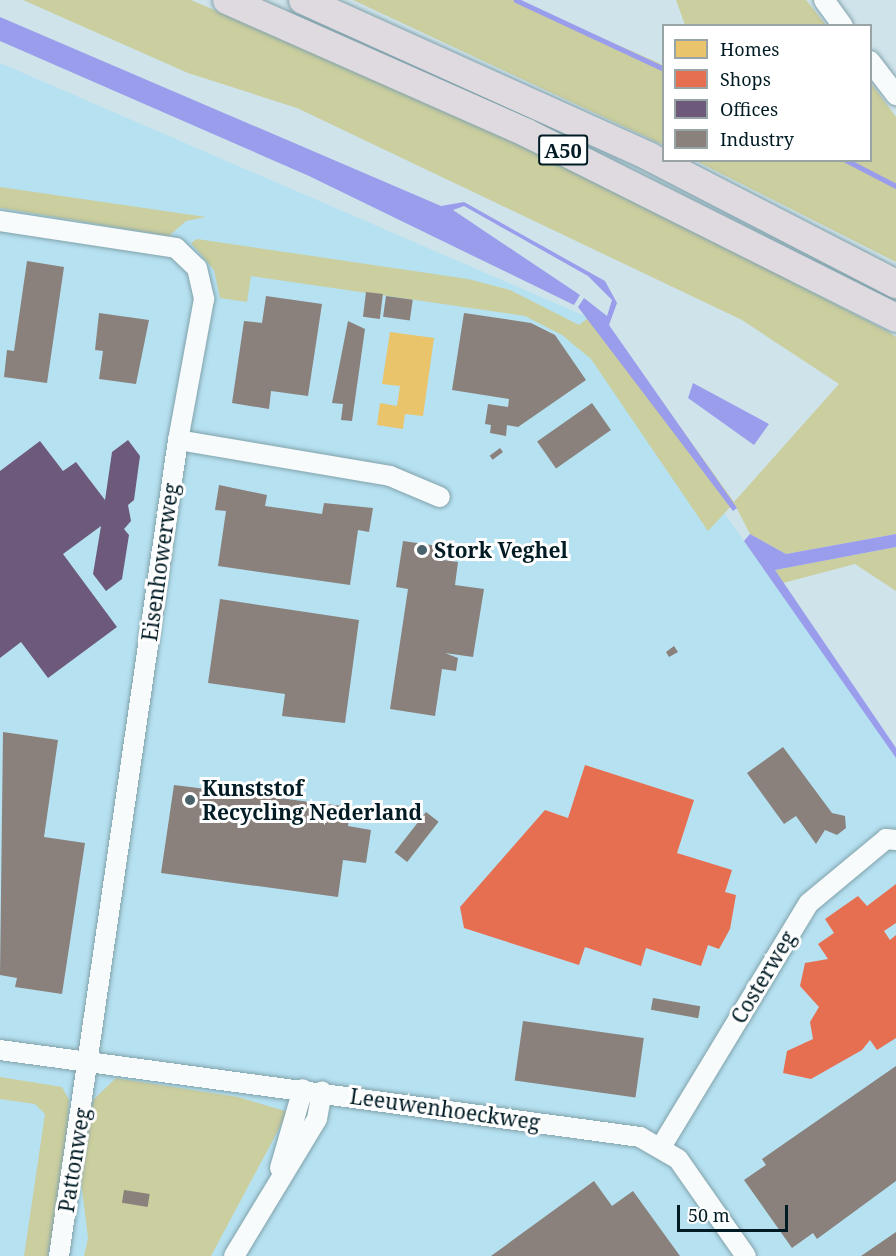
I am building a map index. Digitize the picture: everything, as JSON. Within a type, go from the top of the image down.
[{"type":"highway","name":"A50","points":[[227,0],[538,138],[893,317]]},
{"type":"highway","name":"A50","points":[[303,0],[650,156],[896,284]]},
{"type":"street","points":[[824,0],[842,24]]},
{"type":"street","points":[[872,64],[896,95]]},
{"type":"street","name":"Eisenhowerweg","points":[[0,221],[155,244],[190,256],[204,299],[178,440],[89,1064]]},
{"type":"street","points":[[178,440],[390,476],[440,497]]},
{"type":"street","name":"Costerweg","points":[[661,1147],[809,903],[886,839],[896,840]]},
{"type":"street","name":"Leeuwenhoeckweg","points":[[0,1050],[89,1064],[312,1090],[640,1137],[661,1147],[678,1159],[746,1256]]},
{"type":"street","name":"Pattonweg","points":[[59,1256],[89,1064]]},
{"type":"street","points":[[234,1256],[274,1185],[317,1119],[312,1090]]},
{"type":"shaded area","points":[[0,63],[585,316],[896,756],[896,1256],[0,1256]]},
{"type":"green space","points":[[23,0],[191,0],[537,149],[887,331],[896,337],[896,534],[786,554],[750,534],[734,503],[708,531],[591,359],[562,335],[525,316],[251,276],[247,302],[220,298],[214,270],[191,243],[197,239],[468,279],[510,290],[579,325],[597,311],[734,502],[839,384],[742,320],[297,108],[188,73]]},
{"type":"green space","points":[[353,0],[515,0],[659,63],[662,65],[662,145]]},
{"type":"green space","points":[[676,0],[806,0],[825,24],[685,24]]},
{"type":"green space","points":[[872,84],[896,117],[896,262],[698,162],[872,162]]},
{"type":"green space","points":[[0,187],[206,217],[186,221],[169,236],[0,208]]},
{"type":"green space","points":[[896,547],[896,591],[855,564],[783,583],[775,570]]},
{"type":"green space","points":[[0,1077],[62,1087],[69,1100],[67,1153],[48,1256],[24,1256],[45,1114],[35,1104],[0,1099]]},
{"type":"green space","points":[[116,1078],[238,1097],[288,1112],[211,1256],[84,1256],[88,1238],[80,1173],[93,1100]]},
{"type":"water","points":[[0,17],[441,206],[464,202],[605,281],[617,303],[609,325],[737,508],[733,511],[578,307],[584,298],[607,316],[612,300],[588,276],[464,206],[453,210],[580,295],[574,305],[309,176],[0,41]]},
{"type":"water","points":[[693,383],[769,424],[754,445],[688,398]]},
{"type":"water","points":[[750,534],[786,554],[896,534],[896,547],[775,570],[896,748],[896,758],[744,541]]},
{"type":"building: Homes","points":[[390,332],[434,338],[423,416],[405,414],[403,429],[377,425],[380,403],[397,406],[400,386],[382,384]]},
{"type":"building: Shops","points":[[585,765],[694,800],[677,853],[732,870],[725,892],[736,895],[730,929],[719,949],[708,945],[701,966],[646,948],[641,966],[585,947],[579,965],[464,928],[460,907],[545,810],[568,818]]},
{"type":"building: Shops","points":[[896,884],[896,923],[884,931],[890,940],[896,935],[896,1038],[877,1050],[870,1040],[862,1050],[811,1079],[783,1073],[787,1051],[813,1039],[810,1022],[819,1007],[800,986],[805,963],[828,959],[818,944],[834,933],[825,919],[858,896],[867,906]]},
{"type":"building: Offices","points":[[128,440],[140,456],[134,500],[128,505],[131,521],[124,529],[129,535],[122,579],[106,591],[93,574],[101,526],[63,554],[117,627],[48,678],[21,642],[0,658],[0,471],[40,441],[63,471],[76,462],[105,500],[112,452]]},
{"type":"building: Industry","points":[[27,261],[64,267],[47,383],[4,377],[7,350],[14,351]]},
{"type":"building: Industry","points":[[366,292],[383,294],[380,319],[363,317]]},
{"type":"building: Industry","points":[[266,296],[322,304],[308,396],[271,391],[269,409],[232,403],[244,321],[262,323]]},
{"type":"building: Industry","points":[[386,296],[413,300],[410,321],[383,317]]},
{"type":"building: Industry","points":[[99,313],[149,320],[136,384],[99,379],[103,351],[95,350]]},
{"type":"building: Industry","points":[[464,313],[531,323],[555,335],[586,380],[518,427],[507,425],[506,436],[490,433],[491,425],[485,424],[488,404],[508,407],[509,399],[452,390]]},
{"type":"building: Industry","points":[[348,321],[365,329],[352,421],[341,420],[343,404],[332,403]]},
{"type":"building: Industry","points":[[592,403],[611,430],[556,468],[537,441]]},
{"type":"building: Industry","points":[[500,448],[503,452],[493,460],[490,456]]},
{"type":"building: Industry","points":[[219,485],[267,495],[265,506],[322,514],[324,503],[373,508],[369,532],[358,530],[350,585],[218,566],[226,511],[215,510]]},
{"type":"building: Industry","points":[[403,541],[438,546],[436,559],[458,562],[455,585],[484,589],[473,657],[445,653],[458,658],[456,671],[442,669],[435,716],[390,709],[408,589],[396,587]]},
{"type":"building: Industry","points":[[220,599],[359,620],[345,723],[282,716],[285,694],[208,683]]},
{"type":"building: Industry","points":[[674,646],[678,652],[669,657],[666,652]]},
{"type":"building: Industry","points":[[3,732],[58,740],[44,837],[85,843],[62,994],[15,987],[17,978],[0,975]]},
{"type":"building: Industry","points":[[783,747],[832,813],[845,816],[846,828],[837,835],[825,830],[816,844],[796,816],[784,824],[747,773]]},
{"type":"building: Industry","points":[[174,785],[351,807],[348,826],[371,830],[366,863],[343,860],[338,897],[161,873]]},
{"type":"building: Industry","points":[[426,812],[439,822],[407,862],[395,852]]},
{"type":"building: Industry","points":[[653,998],[700,1006],[698,1018],[651,1010]]},
{"type":"building: Industry","points":[[523,1021],[644,1038],[635,1097],[515,1080]]},
{"type":"building: Industry","points":[[896,1066],[896,1181],[817,1239],[813,1233],[792,1248],[744,1180],[766,1165],[762,1159]]},
{"type":"building: Industry","points":[[594,1181],[612,1206],[633,1191],[680,1256],[491,1256]]},
{"type":"building: Industry","points":[[124,1190],[150,1194],[148,1207],[122,1203]]},
{"type":"building: Industry","points":[[896,1232],[896,1256],[861,1256]]},
{"type":"waterway","points":[[516,0],[662,68]]},
{"type":"waterway","points":[[850,162],[896,186]]},
{"type":"place","name":"Stork Veghel","points":[[422,550]]},
{"type":"place","name":"Kunststof Recycling Nederland","points":[[190,800]]}]
